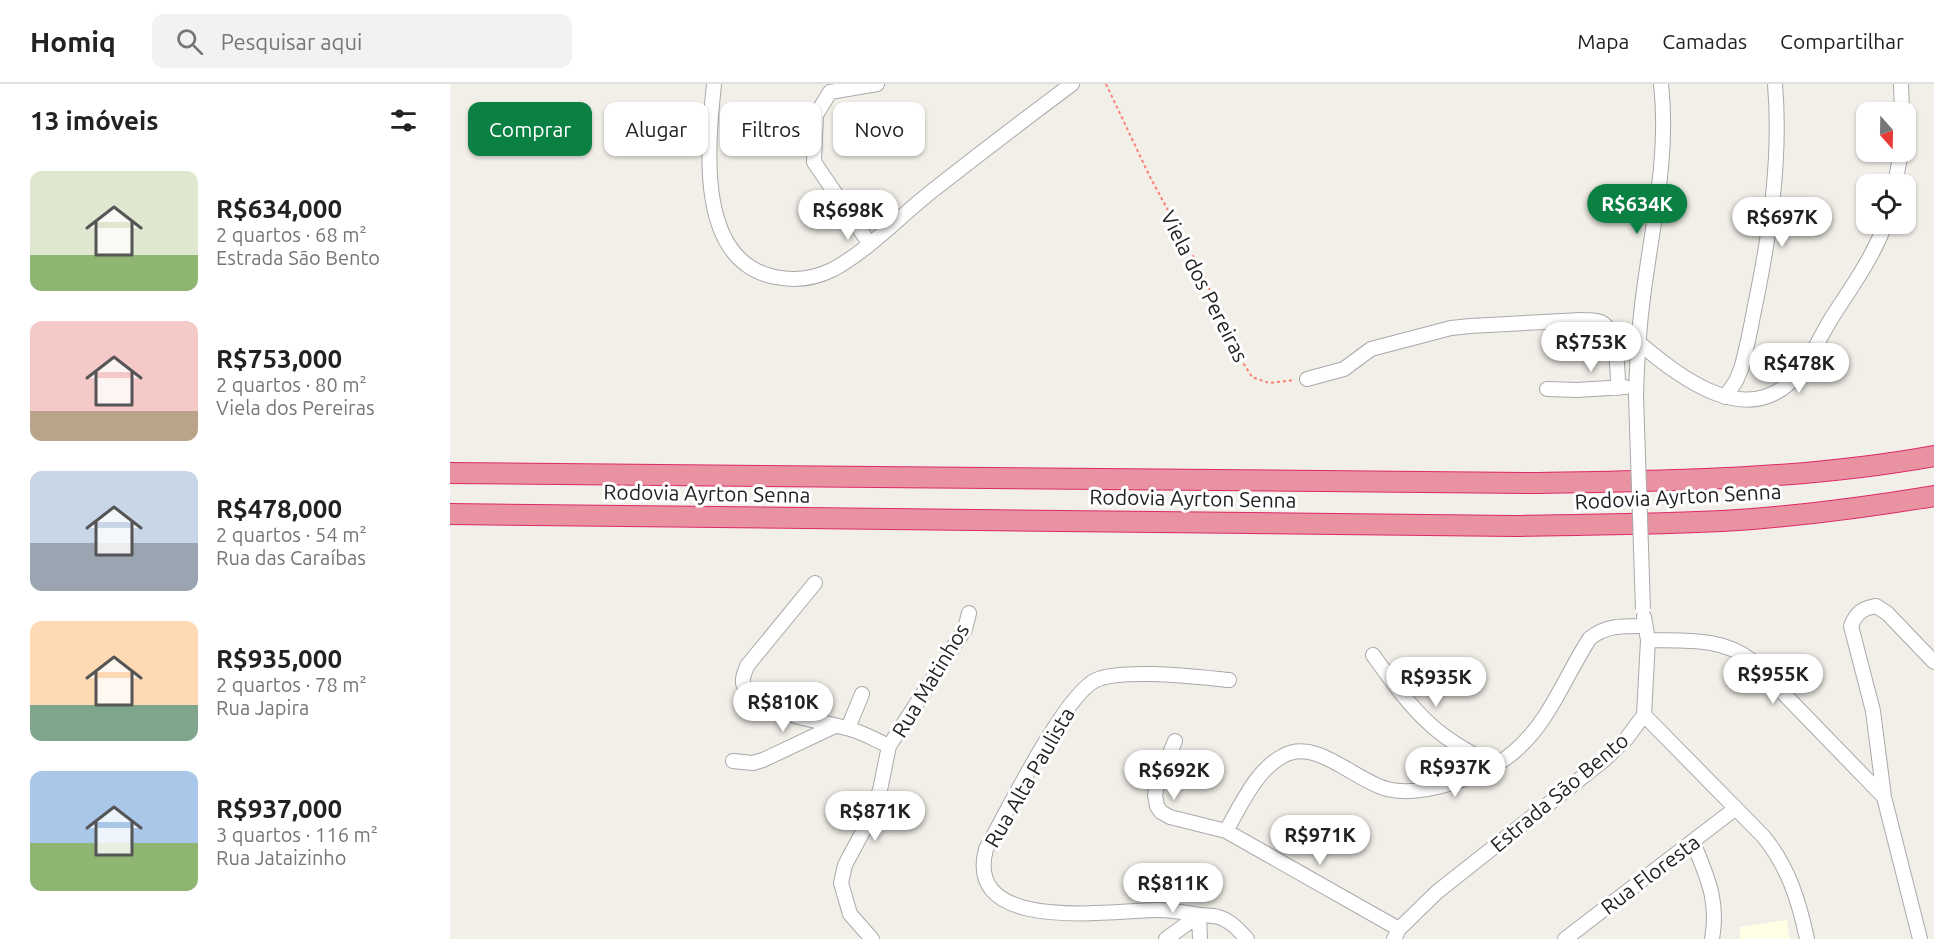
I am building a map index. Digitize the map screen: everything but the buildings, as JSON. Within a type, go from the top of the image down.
[{"type":"highway","name":"Rodovia Ayrton Senna","points":[[450,473],[1520,483],[1677,482],[1822,470],[1934,456]]},
{"type":"highway","name":"Rodovia Ayrton Senna","points":[[450,514],[1515,526],[1680,523],[1754,519],[1934,495]]},
{"type":"street","points":[[714,84],[709,173],[713,201],[725,242],[734,255],[747,265],[765,275],[791,280],[812,277],[831,270],[869,243],[932,191],[1072,84]]},
{"type":"street","points":[[869,243],[814,162],[816,115],[830,92],[877,84]]},
{"type":"street","points":[[1547,389],[1618,388],[1636,391],[1643,296],[1657,214],[1664,148],[1661,84]]},
{"type":"street","points":[[1725,397],[1741,369],[1764,265],[1775,180],[1777,110],[1775,84]]},
{"type":"street","points":[[1901,84],[1902,102]]},
{"type":"street","points":[[1639,343],[1674,372],[1725,397],[1751,399],[1768,397],[1798,374],[1869,257],[1880,234]]},
{"type":"street","points":[[1307,379],[1344,369],[1371,349],[1451,328],[1581,320],[1599,321],[1604,323],[1610,331],[1616,357],[1618,388]]},
{"type":"street","name":"Estrada São Bento","points":[[1396,934],[1437,892],[1604,760],[1626,739],[1644,715],[1648,640],[1643,609],[1636,391]]},
{"type":"street","points":[[815,583],[747,666],[742,681],[751,697],[770,707],[841,727],[889,746],[880,790],[867,824],[845,865],[841,883],[850,914],[872,939]]},
{"type":"street","points":[[1920,939],[1884,797],[1873,711],[1851,626],[1855,615],[1866,608],[1876,606],[1887,613],[1934,662]]},
{"type":"street","name":"Rua Matinhos","points":[[889,746],[965,629],[969,613]]},
{"type":"street","points":[[1226,831],[1259,776],[1285,754],[1297,751],[1320,755],[1365,781],[1389,789],[1434,787],[1460,781],[1495,766],[1518,749],[1535,730],[1590,638],[1599,631],[1612,627],[1644,626]]},
{"type":"street","points":[[1648,640],[1713,642],[1741,652],[1884,797]]},
{"type":"street","points":[[1373,655],[1412,706],[1433,727],[1460,747],[1495,766]]},
{"type":"street","name":"Rua Alta Paulista","points":[[1229,680],[1130,675],[1097,680],[1087,686],[1074,700],[1036,758],[986,849],[982,863],[983,875],[989,887],[1001,898],[1019,906],[1074,914],[1158,910],[1218,916],[1231,923],[1247,939]]},
{"type":"street","points":[[733,761],[753,763],[763,760],[841,727],[862,694]]},
{"type":"street","points":[[1644,715],[1769,843],[1797,897],[1807,939]]},
{"type":"street","points":[[1175,741],[1155,795],[1161,812],[1170,817],[1226,831],[1396,934]]},
{"type":"street","name":"Rua Floresta","points":[[1564,939],[1736,808]]},
{"type":"street","points":[[1693,842],[1708,880],[1715,906],[1712,939]]},
{"type":"street","points":[[1166,939],[1199,915]]},
{"type":"street","points":[[1199,915],[1200,939]]},
{"type":"path","name":"Viela dos Pereiras","points":[[1106,84],[1150,177],[1205,278],[1230,342],[1252,377],[1269,383],[1307,379]]},
{"type":"shaded area","points":[[1787,920],[1790,939],[1740,939],[1740,927]]}]
